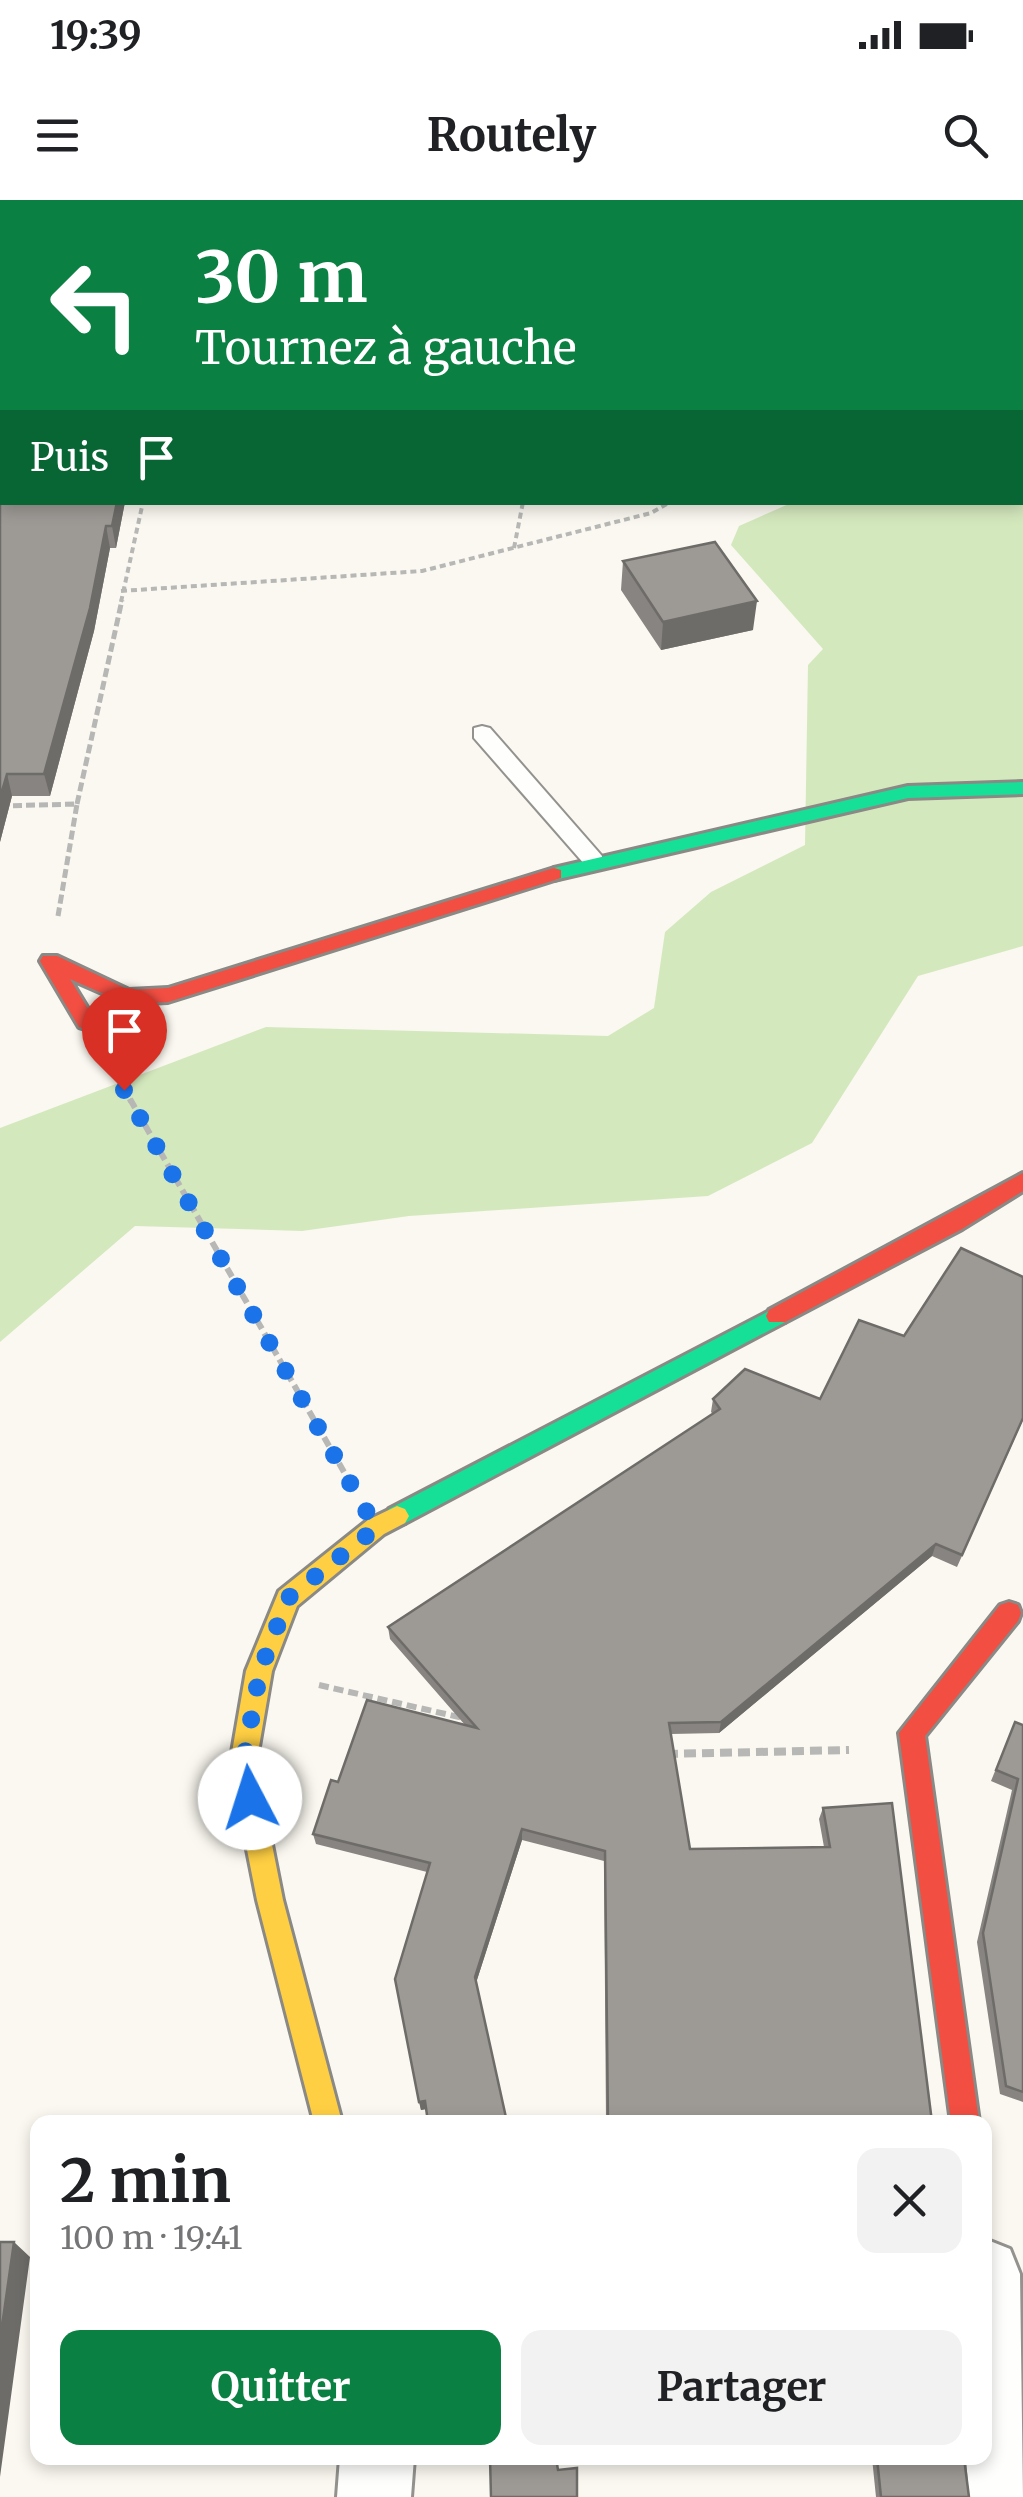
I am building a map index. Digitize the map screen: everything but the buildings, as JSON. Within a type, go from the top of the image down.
[{"type":"street","points":[[50,961],[127,997],[168,995],[594,861],[908,792],[1023,788]]},
{"type":"street","points":[[50,961],[86,1022]]},
{"type":"street","points":[[326,2115],[270,1900],[243,1764],[260,1671],[288,1598],[376,1528],[954,1223],[1023,1180]]},
{"type":"street","points":[[964,2115],[912,1733],[1009,1613]]},
{"type":"street","points":[[992,2348],[1006,2497]]},
{"type":"street","points":[[374,2497],[376,2465]]},
{"type":"lane","points":[[482,733],[594,861]]},
{"type":"path","points":[[50,961],[77,804],[142,505]]},
{"type":"path","points":[[514,548],[521,505]]},
{"type":"path","points":[[122,591],[422,571],[651,513],[665,505]]},
{"type":"path","points":[[0,806],[77,804]]},
{"type":"path","points":[[86,1022],[376,1528]]},
{"type":"path","points":[[260,1671],[468,1720]]},
{"type":"path","points":[[659,1754],[878,1749],[912,1733]]},
{"type":"green space","points":[[786,505],[1023,505],[1023,946],[918,976],[812,1143],[708,1196],[409,1216],[302,1231],[135,1226],[0,1342],[0,1128],[266,1027],[608,1036],[654,1008],[665,932],[711,892],[805,845],[808,665],[823,649],[731,545],[739,526]]},
{"type":"traffic: fast","points":[[554,874],[908,792],[1023,788]]},
{"type":"traffic: fast","points":[[397,1516],[777,1316]]},
{"type":"traffic: slow","points":[[326,2115],[270,1900],[243,1764],[259,1671],[288,1599],[376,1527],[397,1516]]},
{"type":"traffic: jam","points":[[86,1022],[50,961],[127,997],[168,995],[554,874]]},
{"type":"traffic: jam","points":[[777,1316],[954,1223],[1023,1181]]},
{"type":"traffic: jam","points":[[964,2115],[912,1733],[1009,1613]]},
{"type":"route","points":[[124,1090],[376,1528],[288,1598],[260,1671],[243,1764],[250,1798]]}]
